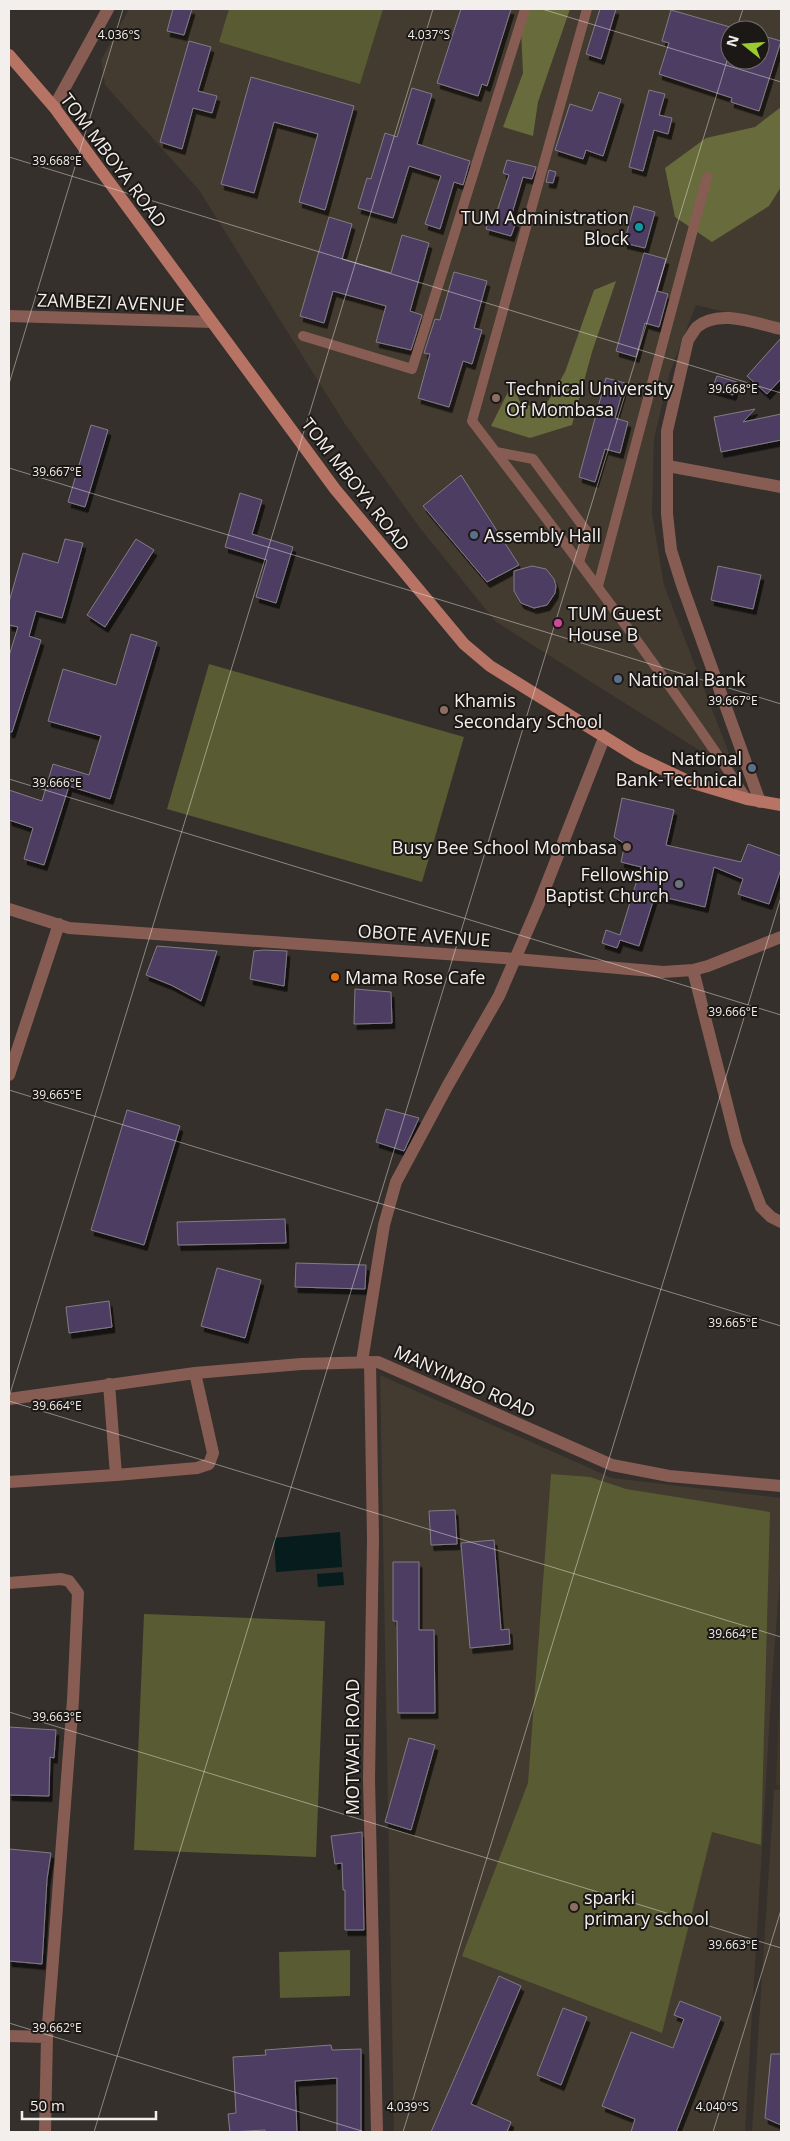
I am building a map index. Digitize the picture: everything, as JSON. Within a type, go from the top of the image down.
[{"type":"main road","name":"TOM MBOYA ROAD","points":[[9,55],[54,107],[335,489],[464,644],[490,666],[637,757],[690,782],[754,800],[781,805]]},
{"type":"street","points":[[54,107],[108,9]]},
{"type":"street","name":"ZAMBEZI AVENUE","points":[[9,316],[212,322]]},
{"type":"street","points":[[754,800],[671,550],[667,514],[667,431],[688,340],[697,327],[710,320],[731,318],[781,329]]},
{"type":"street","points":[[668,466],[781,487]]},
{"type":"street","name":"MOTWAFI ROAD","points":[[377,2132],[369,1779],[373,1539],[366,1362],[384,1225],[396,1182],[499,996],[516,960],[604,738]]},
{"type":"street","name":"OBOTE AVENUE","points":[[9,910],[69,928],[663,972],[693,970],[781,937]]},
{"type":"street","points":[[9,1075],[59,924]]},
{"type":"street","points":[[693,970],[737,1144],[761,1206],[770,1217],[781,1222]]},
{"type":"street","name":"MANYIMBO ROAD","points":[[9,1399],[109,1384],[195,1374],[366,1362],[390,1365],[612,1465],[670,1476],[781,1486]]},
{"type":"street","points":[[9,1482],[197,1468],[209,1464],[213,1453],[195,1374]]},
{"type":"street","points":[[109,1384],[116,1475]]},
{"type":"street","points":[[9,1584],[62,1579],[69,1581],[78,1593],[73,1700],[47,2037],[45,2132]]},
{"type":"street","points":[[9,2036],[47,2037]]},
{"type":"lane","points":[[303,336],[412,369],[525,9]]},
{"type":"lane","points":[[587,9],[472,421],[598,586],[754,800]]},
{"type":"lane","points":[[598,586],[707,177]]},
{"type":"lane","points":[[496,452],[533,460],[588,533],[579,562]]},
{"type":"shaded area","name":"Technical University Of Mombasa","points":[[129,9],[781,9],[781,325],[696,305],[670,372],[654,439],[652,514],[664,585],[737,774],[496,622],[420,528],[345,424],[199,190],[105,85],[101,60]]},
{"type":"shaded area","name":"sparki primary school","points":[[380,1375],[612,1478],[781,1498],[781,1565],[772,1681],[745,2132],[394,2132]]},
{"type":"shaded area","points":[[781,1660],[781,1785],[776,1785]]},
{"type":"shaded area","points":[[781,1789],[781,2132],[752,2132],[774,1790]]},
{"type":"green space","points":[[229,9],[383,9],[360,84],[219,42]]},
{"type":"green space","points":[[520,9],[570,9],[538,102],[533,136],[503,127],[523,73]]},
{"type":"green space","points":[[781,107],[781,187],[769,206],[712,242],[675,217],[665,168],[706,138],[755,127]]},
{"type":"green space","points":[[616,281],[592,352],[572,425],[530,438],[491,426],[512,384],[521,404],[544,408],[565,372],[594,290]]},
{"type":"green space","points":[[209,664],[464,737],[422,882],[167,809]]},
{"type":"green space","points":[[551,1474],[590,1477],[626,1489],[770,1512],[761,1845],[712,1832],[662,2033],[462,1956],[528,1783]]},
{"type":"green space","points":[[144,1614],[325,1621],[316,1857],[134,1850]]},
{"type":"green space","points":[[350,1950],[350,1996],[280,1998],[279,1952]]},
{"type":"water","points":[[340,1532],[342,1567],[276,1572],[274,1538]]},
{"type":"water","points":[[343,1572],[344,1585],[318,1587],[317,1574]]},
{"type":"building","points":[[173,9],[192,9],[184,35],[167,31]]},
{"type":"building","points":[[461,9],[511,9],[487,86],[482,84],[478,96],[437,83]]},
{"type":"building","points":[[600,9],[616,9],[601,59],[586,54]]},
{"type":"building","points":[[671,10],[720,24],[720,70],[770,70],[770,38],[781,41],[759,111],[731,102],[732,98],[659,74],[669,43],[662,41]]},
{"type":"building","points":[[189,41],[211,47],[198,91],[217,96],[212,113],[193,108],[182,149],[160,142]]},
{"type":"building","points":[[251,77],[354,106],[325,210],[299,202],[318,134],[274,122],[254,193],[221,184]]},
{"type":"building","points":[[412,88],[432,94],[417,144],[470,161],[463,185],[454,182],[440,229],[425,224],[441,176],[409,166],[393,218],[358,208],[367,178],[371,179],[385,133],[397,137]]},
{"type":"building","points":[[649,90],[665,94],[659,115],[672,118],[668,134],[654,130],[643,171],[629,167]]},
{"type":"building","points":[[599,92],[621,99],[603,156],[586,150],[583,159],[555,150],[570,104],[592,111]]},
{"type":"building","points":[[507,160],[536,167],[532,179],[523,177],[510,220],[516,222],[511,236],[486,229],[490,216],[495,217],[509,175],[503,173]]},
{"type":"building","points":[[549,170],[556,172],[553,183],[546,182]]},
{"type":"building","name":"TUM Administration Block","points":[[634,206],[655,212],[645,248],[624,243]]},
{"type":"building","points":[[329,217],[352,224],[342,259],[391,273],[402,235],[429,243],[410,311],[422,315],[411,350],[376,342],[386,306],[333,291],[324,323],[300,316]]},
{"type":"building","points":[[644,253],[666,259],[657,291],[668,294],[659,327],[645,323],[636,357],[616,351]]},
{"type":"building","points":[[454,272],[487,281],[474,328],[482,330],[472,364],[463,361],[449,407],[418,398],[430,354],[424,353],[435,319],[440,320]]},
{"type":"building","points":[[781,338],[781,379],[767,394],[747,376]]},
{"type":"building","points":[[717,376],[737,382],[733,395],[712,389]]},
{"type":"building","points":[[606,378],[625,383],[615,418],[628,422],[620,453],[605,449],[595,482],[579,477]]},
{"type":"building","points":[[755,409],[743,422],[781,414],[781,440],[721,452],[714,417]]},
{"type":"building","points":[[91,425],[108,430],[85,507],[68,502]]},
{"type":"building","name":"Assembly Hall","points":[[461,475],[519,565],[487,582],[423,506]]},
{"type":"building","points":[[240,493],[262,500],[252,534],[293,547],[276,603],[256,597],[267,560],[225,547]]},
{"type":"building","points":[[65,539],[83,543],[62,618],[36,611],[29,636],[41,640],[12,732],[9,732],[9,656],[18,627],[9,625],[9,602],[23,553],[58,563]]},
{"type":"building","points":[[136,539],[154,550],[105,627],[87,615]]},
{"type":"building","points":[[532,566],[546,569],[554,579],[556,586],[555,593],[547,605],[534,608],[521,603],[514,591],[514,571]]},
{"type":"building","points":[[718,566],[761,575],[753,609],[711,600]]},
{"type":"building","points":[[131,634],[157,642],[110,799],[69,786],[44,865],[24,859],[33,828],[9,820],[9,790],[42,801],[53,764],[89,775],[101,736],[48,721],[63,669],[116,685]]},
{"type":"building","points":[[622,798],[674,810],[666,845],[741,862],[748,844],[781,856],[781,869],[769,904],[738,894],[743,879],[714,867],[705,907],[655,895],[639,946],[620,940],[617,948],[602,943],[606,930],[620,935],[641,867],[621,862],[625,844],[614,837]]},
{"type":"building","points":[[157,946],[217,951],[201,1001],[171,985],[146,975]]},
{"type":"building","points":[[254,951],[287,951],[284,986],[250,979]]},
{"type":"building","points":[[355,989],[391,992],[392,1023],[354,1024]]},
{"type":"building","points":[[386,1109],[419,1118],[404,1151],[376,1142]]},
{"type":"building","points":[[127,1110],[180,1126],[144,1245],[91,1230]]},
{"type":"building","points":[[285,1219],[286,1243],[178,1245],[177,1222]]},
{"type":"building","points":[[296,1263],[366,1265],[365,1289],[295,1287]]},
{"type":"building","points":[[217,1268],[261,1280],[245,1338],[201,1326]]},
{"type":"building","points":[[109,1301],[112,1327],[69,1333],[66,1307]]},
{"type":"building","points":[[455,1510],[457,1544],[431,1545],[429,1511]]},
{"type":"building","points":[[494,1540],[501,1630],[509,1629],[510,1644],[470,1648],[461,1543]]},
{"type":"building","points":[[393,1562],[419,1562],[419,1630],[434,1630],[435,1713],[398,1713],[397,1621],[393,1621]]},
{"type":"building","points":[[9,1727],[56,1730],[54,1758],[50,1757],[49,1796],[9,1795]]},
{"type":"building","points":[[409,1738],[435,1745],[411,1830],[385,1822]]},
{"type":"building","points":[[362,1832],[364,1930],[345,1930],[345,1890],[343,1890],[342,1863],[335,1864],[331,1836]]},
{"type":"building","points":[[9,1849],[51,1853],[47,1879],[42,1964],[9,1961]]},
{"type":"building","points":[[499,1976],[521,1986],[471,2104],[511,2122],[507,2132],[431,2132]]},
{"type":"building","points":[[680,2001],[721,2017],[676,2132],[631,2132],[635,2119],[602,2106],[631,2032],[673,2048],[684,2019],[674,2015]]},
{"type":"building","points":[[563,2008],[587,2017],[561,2085],[537,2075]]},
{"type":"building","points":[[331,2045],[332,2050],[361,2049],[361,2132],[337,2132],[337,2078],[295,2081],[297,2132],[265,2132],[265,2130],[230,2132],[228,2114],[236,2113],[233,2057],[266,2055],[265,2050]]},
{"type":"building","points":[[771,2054],[781,2054],[781,2125],[765,2118]]},
{"type":"place","name":"TUM Administration Block","points":[[639,227]]},
{"type":"place","name":"Technical University Of Mombasa","points":[[496,398]]},
{"type":"place","name":"Assembly Hall","points":[[474,535]]},
{"type":"place","name":"TUM Guest House B","points":[[558,623]]},
{"type":"place","name":"National Bank","points":[[618,679]]},
{"type":"place","name":"Khamis Secondary School","points":[[444,710]]},
{"type":"place","name":"National Bank-Technical","points":[[752,768]]},
{"type":"place","name":"Busy Bee School Mombasa","points":[[627,847]]},
{"type":"place","name":"Fellowship Baptist Church","points":[[679,884]]},
{"type":"place","name":"Mama Rose Cafe","points":[[335,977]]},
{"type":"place","name":"sparki primary school","points":[[574,1907]]}]
